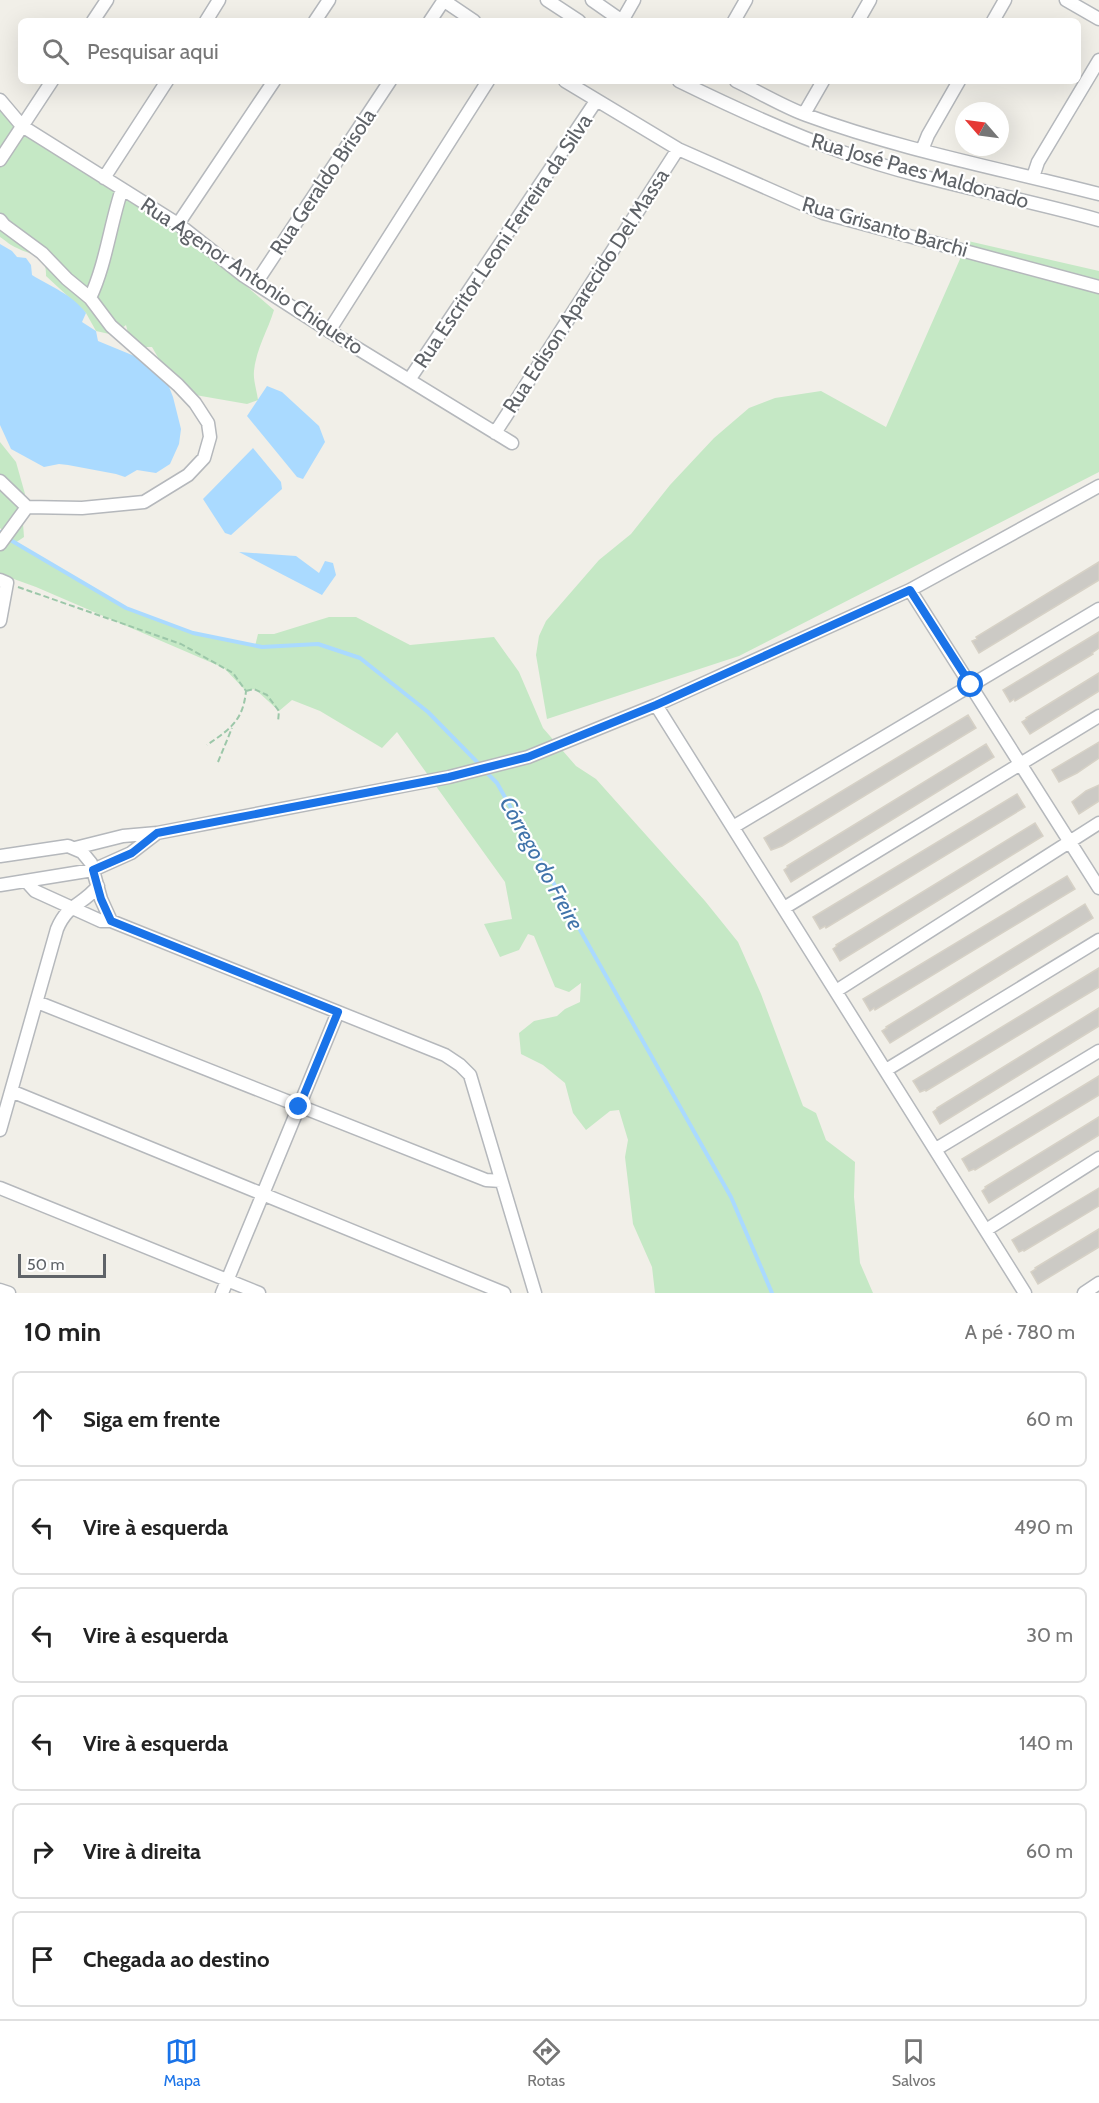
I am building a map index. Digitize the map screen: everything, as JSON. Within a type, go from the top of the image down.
[{"type":"street","points":[[95,18],[107,0]]},
{"type":"street","points":[[208,18],[219,0]]},
{"type":"street","points":[[317,18],[329,0]]},
{"type":"street","points":[[432,18],[443,0],[470,18]]},
{"type":"street","points":[[547,0],[574,18]]},
{"type":"street","points":[[592,0],[618,18]]},
{"type":"street","points":[[624,18],[634,0]]},
{"type":"street","points":[[736,18],[746,0]]},
{"type":"street","points":[[860,18],[870,0]]},
{"type":"street","points":[[995,18],[1005,0]]},
{"type":"street","points":[[1066,0],[1099,19]]},
{"type":"street","points":[[1033,177],[1038,162],[1099,60]]},
{"type":"street","points":[[0,160],[50,84]]},
{"type":"street","points":[[104,178],[165,84]]},
{"type":"street","points":[[178,224],[272,84]]},
{"type":"street","name":"Rua Geraldo Brisola","points":[[256,283],[388,84]]},
{"type":"street","points":[[329,331],[486,84]]},
{"type":"street","points":[[570,84],[596,101]]},
{"type":"street","name":"Rua José Paes Maldonado","points":[[685,84],[744,112],[843,153],[1006,198],[1099,220]]},
{"type":"street","name":"Rua José Paes Maldonado","points":[[742,84],[804,114],[922,150],[1099,194]]},
{"type":"street","points":[[804,114],[821,84]]},
{"type":"street","points":[[922,150],[957,84]]},
{"type":"street","name":"Rua Agenor Antonio Chiqueto","points":[[0,100],[22,126],[178,224],[244,276],[512,443]]},
{"type":"street","name":"Rua Grisanto Barchi","points":[[596,101],[678,149],[823,213],[1099,287]]},
{"type":"street","name":"Rua Escritor Leoni Ferreira da Silva","points":[[409,380],[596,101]]},
{"type":"street","name":"Rua Edison Aparecido Del Massa","points":[[495,433],[678,149]]},
{"type":"street","points":[[90,298],[98,282],[112,218],[122,189]]},
{"type":"street","points":[[0,220],[42,253],[67,279],[90,298],[111,326],[178,385],[195,403],[208,423],[210,437],[204,459],[188,475],[144,502],[82,508],[27,507],[0,481]]},
{"type":"street","points":[[75,848],[123,836],[157,833],[449,777],[528,757],[656,705],[910,590],[1099,486]]},
{"type":"street","points":[[1,542],[27,507]]},
{"type":"street","points":[[0,621],[3,582]]},
{"type":"street","points":[[910,590],[1099,888]]},
{"type":"street","points":[[733,827],[1099,609]]},
{"type":"street","points":[[656,705],[1025,1293]]},
{"type":"street","points":[[784,908],[1099,716]]},
{"type":"street","points":[[836,991],[1099,823]]},
{"type":"street","points":[[0,885],[93,870],[132,853],[157,833]]},
{"type":"street","points":[[0,856],[68,846],[75,848],[87,857],[111,921]]},
{"type":"street","points":[[27,881],[35,891],[101,921],[111,921],[445,1054],[460,1065],[470,1076],[535,1293]]},
{"type":"street","points":[[0,1130],[57,929],[62,917],[71,907],[85,899],[98,886]]},
{"type":"street","points":[[886,1070],[1099,940]]},
{"type":"street","points":[[37,1002],[486,1180],[501,1181]]},
{"type":"street","points":[[222,1293],[338,1012]]},
{"type":"street","points":[[936,1149],[1099,1051]]},
{"type":"street","points":[[11,1091],[504,1293]]},
{"type":"street","points":[[986,1230],[1099,1158]]},
{"type":"street","points":[[0,1188],[259,1293]]},
{"type":"street","points":[[1083,1293],[1099,1283]]},
{"type":"street","points":[[0,1290],[9,1293]]},
{"type":"path","points":[[3,582],[181,644],[233,674],[246,691],[245,704],[218,762]]},
{"type":"path","points":[[246,691],[254,689],[267,695],[279,711],[278,722]]},
{"type":"path","points":[[207,746],[232,728]]},
{"type":"green space","points":[[0,110],[7,118],[94,176],[177,226],[274,310],[255,363],[254,378],[258,400],[247,404],[178,392],[152,347],[139,347],[129,337],[126,325],[114,335],[96,331],[86,313],[46,276],[44,263],[38,257],[13,246],[0,237]]},
{"type":"green space","points":[[968,241],[1099,271],[1099,472],[739,656],[547,719],[536,655],[539,636],[546,621],[599,560],[631,534],[670,485],[714,438],[749,408],[775,398],[821,391],[886,427]]},
{"type":"green space","points":[[0,442],[16,462],[25,494],[22,510],[24,537],[15,543],[126,608],[193,633],[255,646],[258,634],[274,634],[329,617],[356,617],[410,645],[494,637],[519,672],[543,728],[576,766],[596,779],[705,901],[738,942],[761,994],[803,1106],[816,1113],[826,1140],[855,1162],[854,1197],[860,1263],[873,1293],[655,1293],[652,1267],[633,1224],[625,1157],[628,1140],[619,1110],[610,1111],[586,1130],[573,1113],[565,1083],[543,1065],[521,1054],[519,1033],[534,1021],[557,1016],[565,1009],[580,1002],[581,983],[569,992],[555,987],[534,936],[528,934],[519,950],[500,957],[484,924],[512,919],[505,882],[397,732],[382,748],[320,711],[292,700],[279,711],[255,689],[246,691],[224,668],[36,587],[0,574],[0,530],[3,531],[0,528]]},
{"type":"water","points":[[0,244],[17,257],[26,258],[31,265],[32,275],[68,296],[80,306],[86,313],[82,322],[96,331],[98,341],[149,362],[164,374],[173,397],[181,429],[179,444],[170,464],[156,473],[137,470],[125,477],[68,465],[44,467],[11,449],[0,425]]},
{"type":"water","points":[[267,386],[282,392],[319,426],[325,442],[303,479],[297,477],[247,416]]},
{"type":"water","points":[[253,448],[281,482],[282,489],[231,535],[225,533],[203,499]]},
{"type":"water","points":[[239,552],[296,556],[319,573],[325,561],[333,563],[336,575],[322,595]]},
{"type":"building","points":[[1099,562],[1099,580],[979,653],[972,641],[977,639],[976,637]]},
{"type":"building","points":[[1099,632],[1099,648],[1093,654],[1010,702],[1003,690]]},
{"type":"building","points":[[1099,673],[1099,691],[1030,734],[1022,722],[1026,718]]},
{"type":"building","points":[[968,715],[976,728],[782,846],[771,850],[764,838]]},
{"type":"building","points":[[1099,742],[1099,758],[1059,782],[1052,770]]},
{"type":"building","points":[[986,744],[994,757],[791,882],[784,870],[787,866]]},
{"type":"building","points":[[1099,785],[1099,801],[1079,814],[1072,802],[1086,791]]},
{"type":"building","points":[[1017,794],[1025,807],[826,928],[825,926],[820,929],[813,917]]},
{"type":"building","points":[[1035,823],[1043,836],[840,961],[833,949],[836,945]]},
{"type":"building","points":[[1067,876],[1075,889],[870,1011],[863,999]]},
{"type":"building","points":[[1085,904],[1093,918],[890,1043],[882,1031],[886,1027]]},
{"type":"building","points":[[1099,968],[1099,987],[926,1091],[920,1092],[913,1081]]},
{"type":"building","points":[[1099,1008],[1099,1026],[940,1124],[933,1112],[937,1108]]},
{"type":"building","points":[[1099,1076],[1099,1095],[975,1170],[969,1171],[962,1159]]},
{"type":"building","points":[[1099,1117],[1099,1135],[989,1203],[982,1191],[985,1187]]},
{"type":"building","points":[[1099,1188],[1099,1206],[1019,1252],[1012,1240]]},
{"type":"building","points":[[1099,1229],[1099,1247],[1038,1284],[1031,1272],[1035,1268]]},
{"type":"waterway","name":"Córrego do Freire","points":[[0,532],[126,608],[193,633],[262,647],[318,644],[360,658],[428,712],[480,765]]},
{"type":"waterway","name":"Córrego do Freire","points":[[485,771],[497,783],[731,1197],[772,1293]]},
{"type":"route","points":[[299,1107],[338,1012],[111,921],[101,899],[93,870],[132,853],[157,833],[449,777],[528,757],[656,705],[910,590],[971,685]]}]
